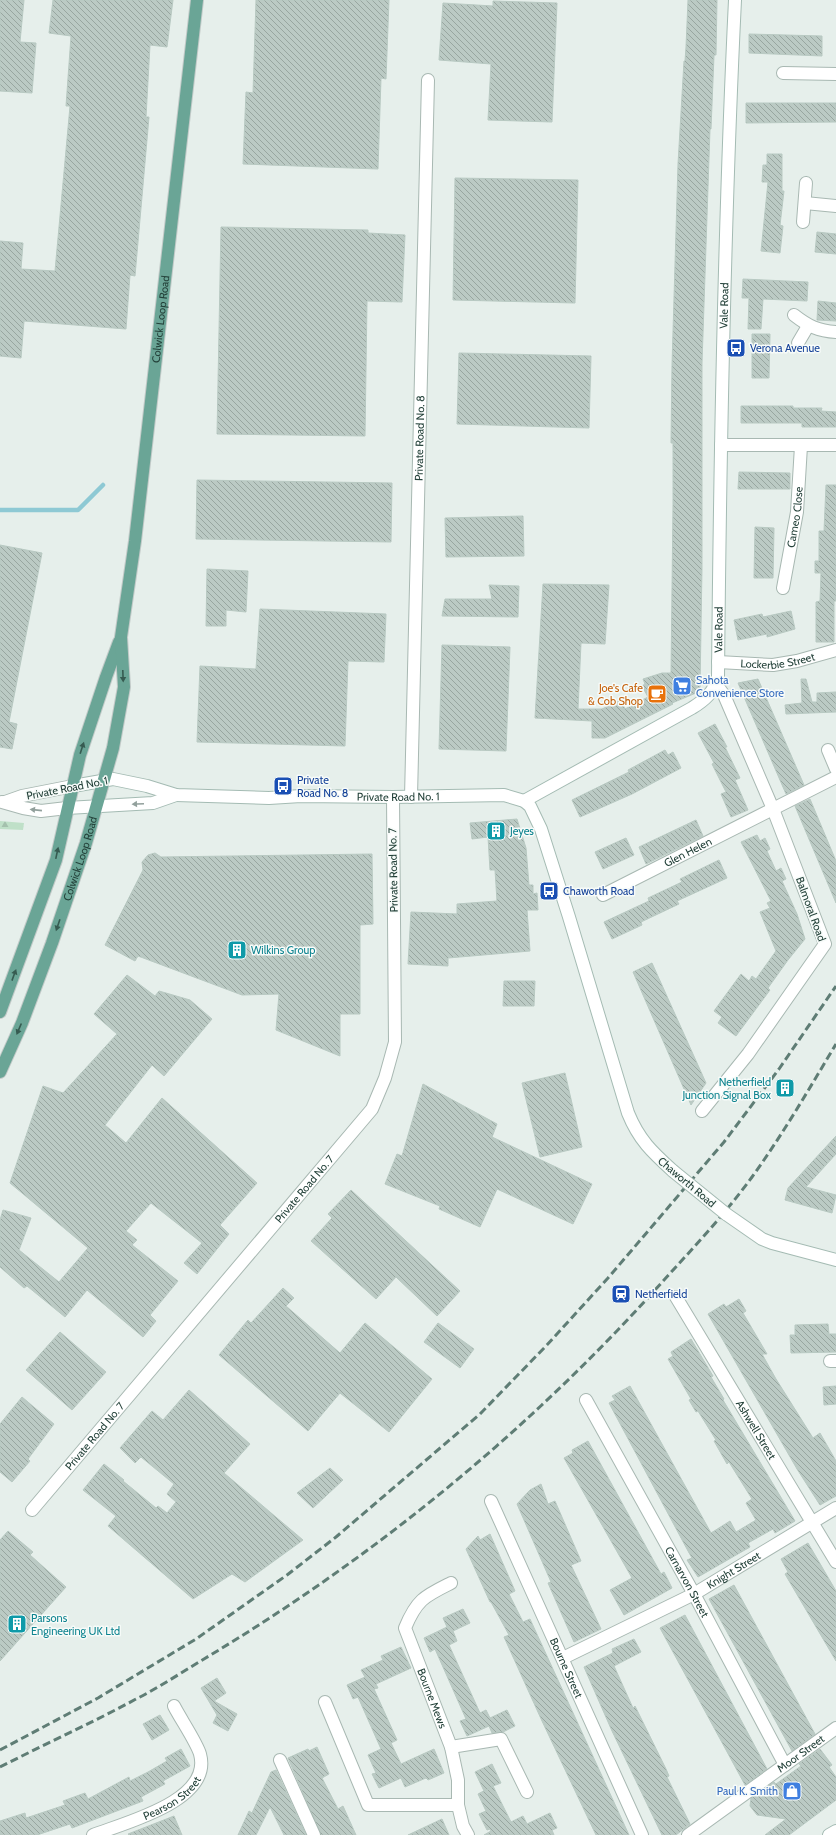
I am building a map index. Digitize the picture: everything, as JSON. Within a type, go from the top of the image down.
[{"type":"main road","name":"Colwick Loop Road","points":[[0,1072],[54,936],[86,843],[102,781],[113,748],[124,687],[121,637],[135,541],[197,0]]},
{"type":"main road","name":"Colwick Loop Road","points":[[0,1012],[56,860],[80,755],[121,637]]},
{"type":"street","name":"Vale Road","points":[[716,684],[718,662],[728,144],[735,0]]},
{"type":"street","points":[[783,73],[836,74]]},
{"type":"street","name":"Private Road No. 8","points":[[411,797],[428,80]]},
{"type":"street","points":[[804,222],[806,183]]},
{"type":"street","points":[[805,202],[836,206]]},
{"type":"street","points":[[794,315],[808,326],[821,331],[836,332]]},
{"type":"street","points":[[798,343],[808,326]]},
{"type":"street","points":[[721,445],[836,445]]},
{"type":"street","name":"Cameo Close","points":[[783,588],[797,512],[801,446]]},
{"type":"street","name":"Lockerbie Street","points":[[718,662],[773,665],[797,661],[836,650]]},
{"type":"street","points":[[524,801],[692,708],[705,700],[716,684]]},
{"type":"street","name":"Balmoral Road","points":[[702,1111],[748,1054],[825,944],[773,809],[724,695],[716,684]]},
{"type":"street","points":[[828,750],[836,769]]},
{"type":"street","name":"Glen Helen","points":[[603,895],[836,777]]},
{"type":"street","name":"Private Road No. 1","points":[[2,802],[22,796],[113,779],[176,795],[269,798],[301,796],[393,798],[504,795],[524,801]]},
{"type":"street","name":"Private Road No. 1","points":[[2,802],[24,808],[41,810],[154,803],[176,795]]},
{"type":"street","name":"Private Road No. 7","points":[[32,1510],[372,1109],[385,1078],[396,1042],[393,798]]},
{"type":"street","name":"Chaworth Road","points":[[524,801],[530,806],[541,829],[628,1113],[640,1138],[657,1157],[726,1214],[762,1239],[784,1248],[836,1260]]},
{"type":"street","points":[[0,1060],[12,1045]]},
{"type":"street","name":"Ashwell Street","points":[[676,1297],[836,1562]]},
{"type":"street","name":"Carnarvon Street","points":[[586,1400],[694,1594],[785,1765]]},
{"type":"street","name":"Bourne Street","points":[[491,1501],[642,1835]]},
{"type":"street","name":"Knight Street","points":[[563,1658],[694,1594],[836,1508]]},
{"type":"street","name":"Bourne Mews","points":[[451,1583],[424,1597],[412,1611],[405,1628],[451,1747],[458,1780],[458,1805],[463,1826],[468,1835]]},
{"type":"street","points":[[326,1702],[368,1805],[458,1805]]},
{"type":"street","name":"Pearson Street","points":[[93,1835],[169,1805],[190,1790],[200,1774],[200,1755],[174,1706]]},
{"type":"street","name":"Moor Street","points":[[688,1835],[836,1728]]},
{"type":"street","points":[[451,1747],[501,1739],[527,1792]]},
{"type":"street","points":[[280,1760],[314,1835]]},
{"type":"street","points":[[829,1835],[836,1832]]},
{"type":"green space","points":[[0,821],[24,823],[23,830],[0,829]]},
{"type":"building","points":[[0,0],[24,0],[20,42],[36,43],[32,93],[0,91]]},
{"type":"building","points":[[53,0],[173,0],[167,47],[150,45],[146,117],[149,117],[135,276],[130,275],[126,329],[24,321],[21,358],[0,356],[0,241],[23,243],[21,269],[55,271],[70,106],[66,106],[71,36],[49,33]]},
{"type":"building","points":[[256,0],[389,0],[386,79],[381,78],[378,169],[243,164],[246,92],[253,93]]},
{"type":"building","points":[[688,0],[717,0],[716,55],[714,55],[710,129],[702,363],[702,567],[700,688],[696,693],[672,703],[673,704],[605,738],[592,738],[592,721],[535,718],[543,584],[609,585],[605,644],[581,643],[578,709],[602,709],[621,700],[625,709],[648,697],[642,686],[645,684],[643,679],[662,673],[671,673],[673,505],[673,443],[671,443],[672,365],[678,164]]},
{"type":"building","points":[[493,1],[557,3],[552,122],[488,120],[491,64],[439,60],[443,3],[493,6]]},
{"type":"building","points":[[749,34],[822,36],[822,56],[749,53]]},
{"type":"building","points":[[746,103],[836,103],[836,122],[746,123]]},
{"type":"building","points":[[767,154],[782,154],[782,191],[784,191],[780,225],[783,226],[780,253],[761,251],[768,182],[762,182],[763,165],[767,165]]},
{"type":"building","points":[[455,178],[578,180],[575,303],[453,300]]},
{"type":"building","points":[[221,227],[368,230],[368,233],[405,235],[402,302],[367,301],[365,436],[217,434]]},
{"type":"building","points":[[817,232],[836,234],[836,254],[815,252]]},
{"type":"building","points":[[743,279],[808,282],[807,301],[763,299],[761,329],[748,329],[749,298],[742,298]]},
{"type":"building","points":[[818,301],[836,303],[836,321],[817,320]]},
{"type":"building","points":[[752,334],[770,334],[769,378],[752,378]]},
{"type":"building","points":[[459,353],[591,356],[589,428],[457,424]]},
{"type":"building","points":[[741,406],[793,406],[793,408],[822,408],[821,411],[836,412],[836,427],[802,427],[802,423],[741,423]]},
{"type":"building","points":[[739,472],[790,473],[790,489],[738,489]]},
{"type":"building","points":[[197,480],[392,483],[391,542],[196,539]]},
{"type":"building","points":[[826,485],[836,485],[836,601],[834,601],[834,642],[816,642],[816,602],[820,601],[821,573],[815,573],[815,561],[819,561],[819,531],[824,531]]},
{"type":"building","points":[[523,516],[524,556],[446,557],[445,518]]},
{"type":"building","points":[[755,527],[774,528],[773,578],[754,578]]},
{"type":"building","points":[[0,545],[42,553],[9,722],[17,724],[12,749],[0,747]]},
{"type":"building","points":[[207,569],[248,571],[246,612],[226,610],[226,626],[206,626]]},
{"type":"building","points":[[489,585],[519,586],[518,617],[442,616],[445,599],[492,599]]},
{"type":"building","points":[[260,609],[386,614],[384,662],[348,661],[345,746],[197,742],[200,666],[256,669]]},
{"type":"building","points":[[791,611],[795,629],[767,637],[767,634],[738,640],[734,620],[762,614],[763,617]]},
{"type":"building","points":[[442,645],[510,647],[506,751],[439,749]]},
{"type":"building","points":[[758,679],[804,785],[786,794],[738,683]]},
{"type":"building","points":[[801,679],[806,679],[812,702],[817,702],[817,693],[836,692],[836,712],[786,714],[785,705],[802,703]]},
{"type":"building","points":[[715,724],[727,747],[725,747],[740,778],[735,780],[748,810],[731,817],[721,794],[726,792],[712,764],[714,763],[698,733]]},
{"type":"building","points":[[665,750],[668,755],[673,752],[681,768],[632,794],[580,817],[572,800],[629,772],[628,770]]},
{"type":"building","points":[[810,799],[836,861],[836,903],[795,806]]},
{"type":"building","points":[[517,819],[526,848],[529,885],[533,885],[533,894],[537,893],[538,910],[527,910],[530,951],[448,958],[448,966],[408,964],[411,912],[457,914],[457,904],[497,901],[495,870],[490,870],[488,837],[472,839],[470,823]]},
{"type":"building","points":[[696,820],[703,836],[646,864],[639,847]]},
{"type":"building","points":[[757,835],[760,841],[765,838],[770,849],[767,851],[776,871],[781,868],[786,879],[782,881],[797,914],[805,939],[768,988],[770,990],[736,1036],[718,1023],[722,1017],[714,1011],[741,974],[749,981],[752,976],[756,979],[776,951],[760,912],[770,908],[767,903],[771,901],[741,842]]},
{"type":"building","points":[[626,838],[634,855],[603,869],[595,852]]},
{"type":"building","name":"Wilkins Group","points":[[155,853],[161,857],[372,854],[373,924],[360,925],[360,1014],[340,1014],[340,1056],[276,1030],[279,994],[242,995],[138,956],[135,961],[105,945],[143,870],[142,862],[148,855]]},
{"type":"building","points":[[719,860],[727,878],[677,901],[679,904],[641,922],[642,925],[612,939],[604,922],[649,901],[648,898],[682,882],[680,879]]},
{"type":"building","points":[[652,963],[706,1083],[691,1105],[633,972]]},
{"type":"building","points":[[127,975],[155,996],[159,991],[190,1000],[212,1019],[164,1076],[152,1065],[105,1125],[126,1143],[162,1098],[257,1183],[220,1225],[229,1234],[197,1274],[184,1263],[202,1243],[151,1203],[126,1231],[137,1240],[132,1245],[178,1281],[150,1315],[156,1321],[143,1337],[87,1290],[65,1317],[27,1286],[24,1288],[0,1267],[0,1220],[3,1210],[31,1218],[19,1250],[59,1282],[88,1248],[10,1183],[43,1086],[63,1093],[117,1034],[94,1014]]},
{"type":"building","points":[[504,981],[535,981],[534,1006],[503,1006]]},
{"type":"building","points":[[565,1073],[582,1147],[540,1157],[522,1083]]},
{"type":"building","points":[[423,1084],[497,1124],[492,1137],[592,1184],[573,1224],[497,1189],[480,1227],[439,1209],[440,1206],[385,1184],[397,1154],[402,1156]]},
{"type":"building","points":[[836,1136],[836,1154],[806,1187],[836,1195],[832,1213],[785,1200],[788,1188]]},
{"type":"building","points":[[351,1190],[460,1291],[437,1316],[396,1277],[376,1299],[311,1241],[332,1218],[328,1214]]},
{"type":"building","points":[[283,1288],[294,1298],[286,1306],[340,1353],[365,1323],[432,1379],[389,1432],[340,1393],[308,1431],[219,1355],[248,1320],[251,1323]]},
{"type":"building","points":[[739,1299],[746,1311],[743,1313],[767,1354],[762,1354],[776,1379],[813,1438],[820,1433],[836,1461],[836,1496],[820,1505],[797,1469],[708,1314],[724,1304],[726,1307]]},
{"type":"building","points":[[438,1323],[474,1349],[460,1368],[424,1342]]},
{"type":"building","points":[[828,1324],[829,1334],[836,1334],[836,1352],[791,1353],[790,1335],[795,1335],[795,1325]]},
{"type":"building","points":[[60,1332],[106,1372],[72,1410],[26,1370]]},
{"type":"building","points":[[691,1339],[713,1376],[711,1377],[724,1399],[723,1400],[795,1521],[775,1533],[773,1529],[748,1543],[750,1547],[698,1577],[687,1560],[692,1558],[609,1403],[615,1400],[612,1396],[630,1386],[711,1533],[730,1521],[736,1532],[756,1520],[746,1503],[752,1499],[729,1462],[727,1464],[714,1441],[716,1440],[698,1411],[696,1412],[689,1400],[691,1399],[668,1359],[673,1356],[671,1352]]},
{"type":"building","points":[[836,1386],[836,1404],[824,1405],[823,1387]]},
{"type":"building","points":[[189,1390],[250,1444],[224,1473],[303,1540],[245,1582],[232,1574],[193,1599],[108,1526],[116,1516],[83,1490],[104,1464],[156,1508],[158,1506],[167,1513],[176,1502],[167,1494],[174,1484],[141,1457],[135,1463],[120,1448],[152,1411],[163,1420]]},
{"type":"building","points":[[22,1397],[54,1424],[28,1459],[30,1461],[12,1482],[0,1472],[0,1424]]},
{"type":"building","points":[[588,1441],[661,1574],[664,1572],[672,1588],[624,1615],[610,1590],[632,1578],[564,1458],[573,1453],[572,1450]]},
{"type":"building","points":[[330,1468],[343,1480],[313,1508],[297,1493]]},
{"type":"building","points":[[541,1484],[548,1504],[555,1501],[581,1561],[571,1565],[601,1629],[574,1642],[548,1583],[551,1582],[517,1504],[530,1490]]},
{"type":"building","name":"Parsons Engineering UK Ltd","points":[[8,1531],[33,1552],[30,1555],[66,1587],[0,1661],[0,1540]]},
{"type":"building","points":[[490,1534],[515,1591],[509,1594],[523,1622],[530,1619],[629,1835],[596,1835],[542,1721],[504,1637],[509,1635],[490,1602],[466,1549],[478,1536],[480,1540]]},
{"type":"building","points":[[808,1543],[836,1591],[836,1661],[785,1574],[788,1572],[781,1559]]},
{"type":"building","points":[[734,1585],[815,1734],[792,1751],[709,1599]]},
{"type":"building","points":[[463,1609],[470,1623],[453,1631],[457,1641],[449,1645],[480,1713],[486,1710],[490,1718],[507,1710],[515,1726],[503,1732],[492,1733],[489,1726],[467,1736],[460,1721],[466,1719],[435,1649],[430,1652],[424,1638],[447,1627],[443,1618]]},
{"type":"building","points":[[685,1615],[767,1769],[745,1785],[660,1628]]},
{"type":"building","points":[[634,1639],[641,1652],[614,1666],[633,1708],[635,1706],[666,1769],[669,1776],[667,1777],[690,1824],[676,1835],[662,1835],[612,1731],[584,1667],[613,1653],[612,1649]]},
{"type":"building","points":[[401,1647],[411,1668],[376,1684],[378,1688],[374,1689],[397,1740],[391,1743],[401,1764],[434,1749],[444,1773],[428,1780],[426,1778],[405,1787],[401,1778],[379,1788],[372,1774],[376,1773],[368,1755],[381,1749],[358,1697],[353,1699],[347,1685],[365,1677],[361,1670],[383,1660],[381,1656]]},
{"type":"building","points":[[217,1678],[226,1693],[214,1701],[237,1714],[228,1731],[213,1723],[217,1715],[201,1688]]},
{"type":"building","points":[[160,1715],[169,1730],[152,1740],[143,1724]]},
{"type":"building","points":[[317,1747],[329,1774],[322,1778],[338,1809],[343,1806],[356,1835],[321,1835],[288,1758],[308,1749],[309,1751]]},
{"type":"building","points":[[181,1749],[190,1766],[163,1781],[165,1784],[141,1797],[143,1801],[72,1828],[70,1824],[37,1835],[0,1835],[0,1821],[25,1813],[26,1818],[65,1805],[63,1801],[85,1793],[88,1799],[129,1777],[130,1781],[148,1772],[167,1761],[165,1758]]},
{"type":"building","points":[[820,1749],[832,1765],[829,1767],[836,1777],[836,1800],[789,1835],[765,1835],[786,1819],[757,1815],[750,1806],[751,1798],[774,1782],[776,1784],[801,1766],[799,1764]]},
{"type":"building","points":[[492,1764],[501,1783],[493,1786],[511,1822],[523,1816],[527,1824],[550,1813],[557,1828],[552,1830],[554,1835],[484,1835],[491,1831],[490,1829],[487,1830],[479,1814],[486,1811],[478,1794],[484,1791],[475,1772]]},
{"type":"building","points":[[276,1770],[306,1835],[284,1835],[270,1807],[256,1835],[238,1835],[249,1811],[252,1813],[271,1772]]},
{"type":"building","points":[[174,1816],[182,1835],[128,1834]]},
{"type":"building","points":[[442,1819],[449,1835],[408,1835]]},
{"type":"waterway","points":[[0,510],[78,510],[103,485]]},
{"type":"railway","points":[[0,1750],[98,1698],[196,1639],[287,1575],[336,1537],[480,1414],[546,1346],[608,1278],[724,1142],[779,1069],[836,986]]},
{"type":"railway","points":[[0,1767],[103,1717],[145,1694],[268,1619],[330,1577],[449,1487],[560,1388],[613,1335],[687,1255],[742,1191],[752,1177],[796,1111],[836,1044]]},
{"type":"place","name":"Verona Avenue","points":[[736,348]]},
{"type":"place","name":"Sahota Convenience Store","points":[[682,686]]},
{"type":"place","name":"Joe's Cafe & Cob Shop","points":[[657,694]]},
{"type":"place","name":"Private Road No. 8","points":[[283,786]]},
{"type":"place","name":"Jeyes","points":[[496,831]]},
{"type":"place","name":"Chaworth Road","points":[[549,891]]},
{"type":"place","name":"Wilkins Group","points":[[237,950]]},
{"type":"place","name":"Netherfield Junction Signal Box","points":[[785,1088]]},
{"type":"place","name":"Netherfield","points":[[621,1294]]},
{"type":"place","name":"Parsons Engineering UK Ltd","points":[[17,1624]]},
{"type":"place","name":"Paul K. Smith","points":[[792,1791]]}]
